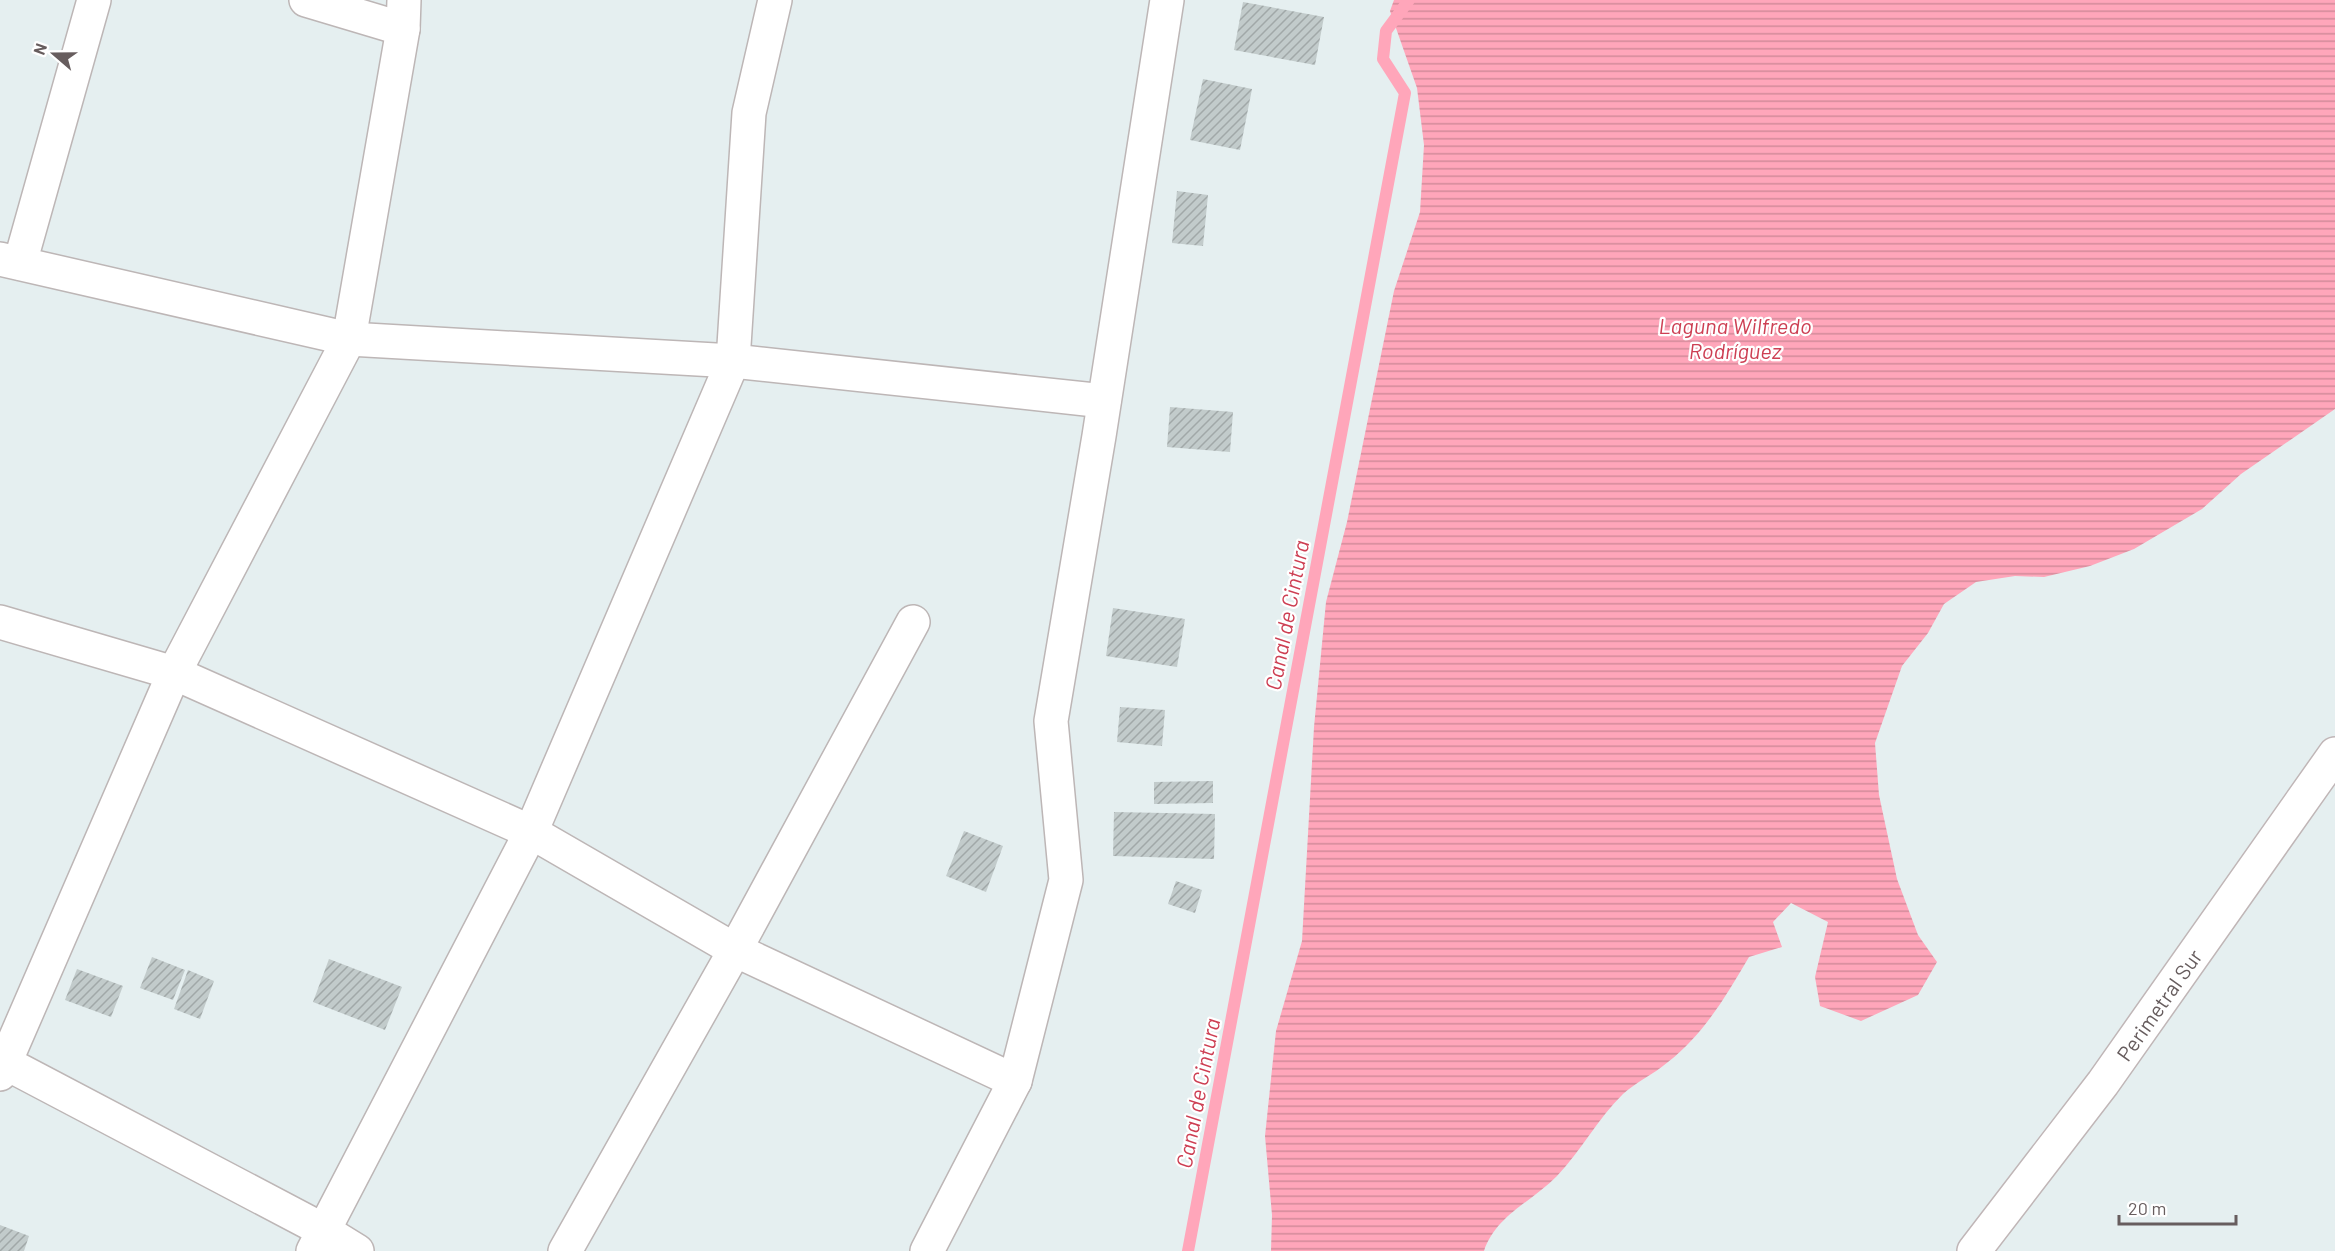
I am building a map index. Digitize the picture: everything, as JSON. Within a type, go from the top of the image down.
[{"type":"street","points":[[94,0],[10,261],[349,339],[733,361],[1104,401]]},
{"type":"street","points":[[306,0],[404,14],[349,339],[174,673],[2,1066],[318,1240],[357,1251]]},
{"type":"street","points":[[318,1240],[531,832],[733,361],[749,113],[776,0]]},
{"type":"street","points":[[927,1251],[1015,1082],[1066,880],[1052,721],[1167,0]]},
{"type":"street","points":[[0,622],[174,673],[531,832],[735,950],[1015,1082]]},
{"type":"street","points":[[565,1251],[735,950],[913,622]]},
{"type":"street","name":"Perimetral Sur","points":[[1974,1251],[2103,1083],[2335,754]]},
{"type":"water","name":"Laguna Wilfredo Rodríguez","points":[[1394,0],[2335,0],[2335,409],[2241,474],[2202,509],[2134,549],[2090,566],[2044,577],[2015,576],[1976,582],[1944,604],[1928,633],[1902,666],[1875,743],[1879,795],[1897,879],[1918,935],[1937,962],[1918,995],[1861,1021],[1820,1006],[1815,977],[1828,922],[1791,903],[1773,922],[1782,947],[1749,957],[1723,1000],[1693,1039],[1663,1066],[1623,1094],[1557,1176],[1516,1209],[1497,1228],[1484,1251],[1271,1251],[1272,1215],[1265,1136],[1276,1031],[1302,941],[1314,727],[1326,602],[1347,522],[1394,291],[1420,212],[1424,145],[1417,88],[1390,11]]},
{"type":"building","points":[[1243,2],[1324,17],[1315,65],[1234,50]]},
{"type":"building","points":[[1203,79],[1252,89],[1240,150],[1190,140]]},
{"type":"building","points":[[1177,191],[1208,195],[1203,246],[1172,243]]},
{"type":"building","points":[[1170,407],[1233,412],[1230,452],[1167,447]]},
{"type":"building","points":[[1113,608],[1185,619],[1177,667],[1106,656]]},
{"type":"building","points":[[1120,707],[1165,710],[1162,746],[1117,742]]},
{"type":"building","points":[[1213,781],[1213,803],[1154,804],[1154,782]]},
{"type":"building","points":[[1114,812],[1215,814],[1214,859],[1113,856]]},
{"type":"building","points":[[964,831],[1003,846],[986,892],[946,876]]},
{"type":"building","points":[[1176,881],[1202,890],[1195,913],[1168,904]]},
{"type":"building","points":[[152,957],[185,970],[173,1000],[140,988]]},
{"type":"building","points":[[329,959],[402,987],[385,1030],[313,1002]]},
{"type":"building","points":[[77,969],[123,986],[111,1017],[65,1000]]},
{"type":"building","points":[[188,970],[214,981],[200,1019],[174,1009]]},
{"type":"building","points":[[0,1225],[29,1236],[24,1251],[0,1251]]},
{"type":"waterway","name":"Canal de Cintura","points":[[1188,1251],[1405,93],[1383,59],[1386,31],[1409,0]]}]
